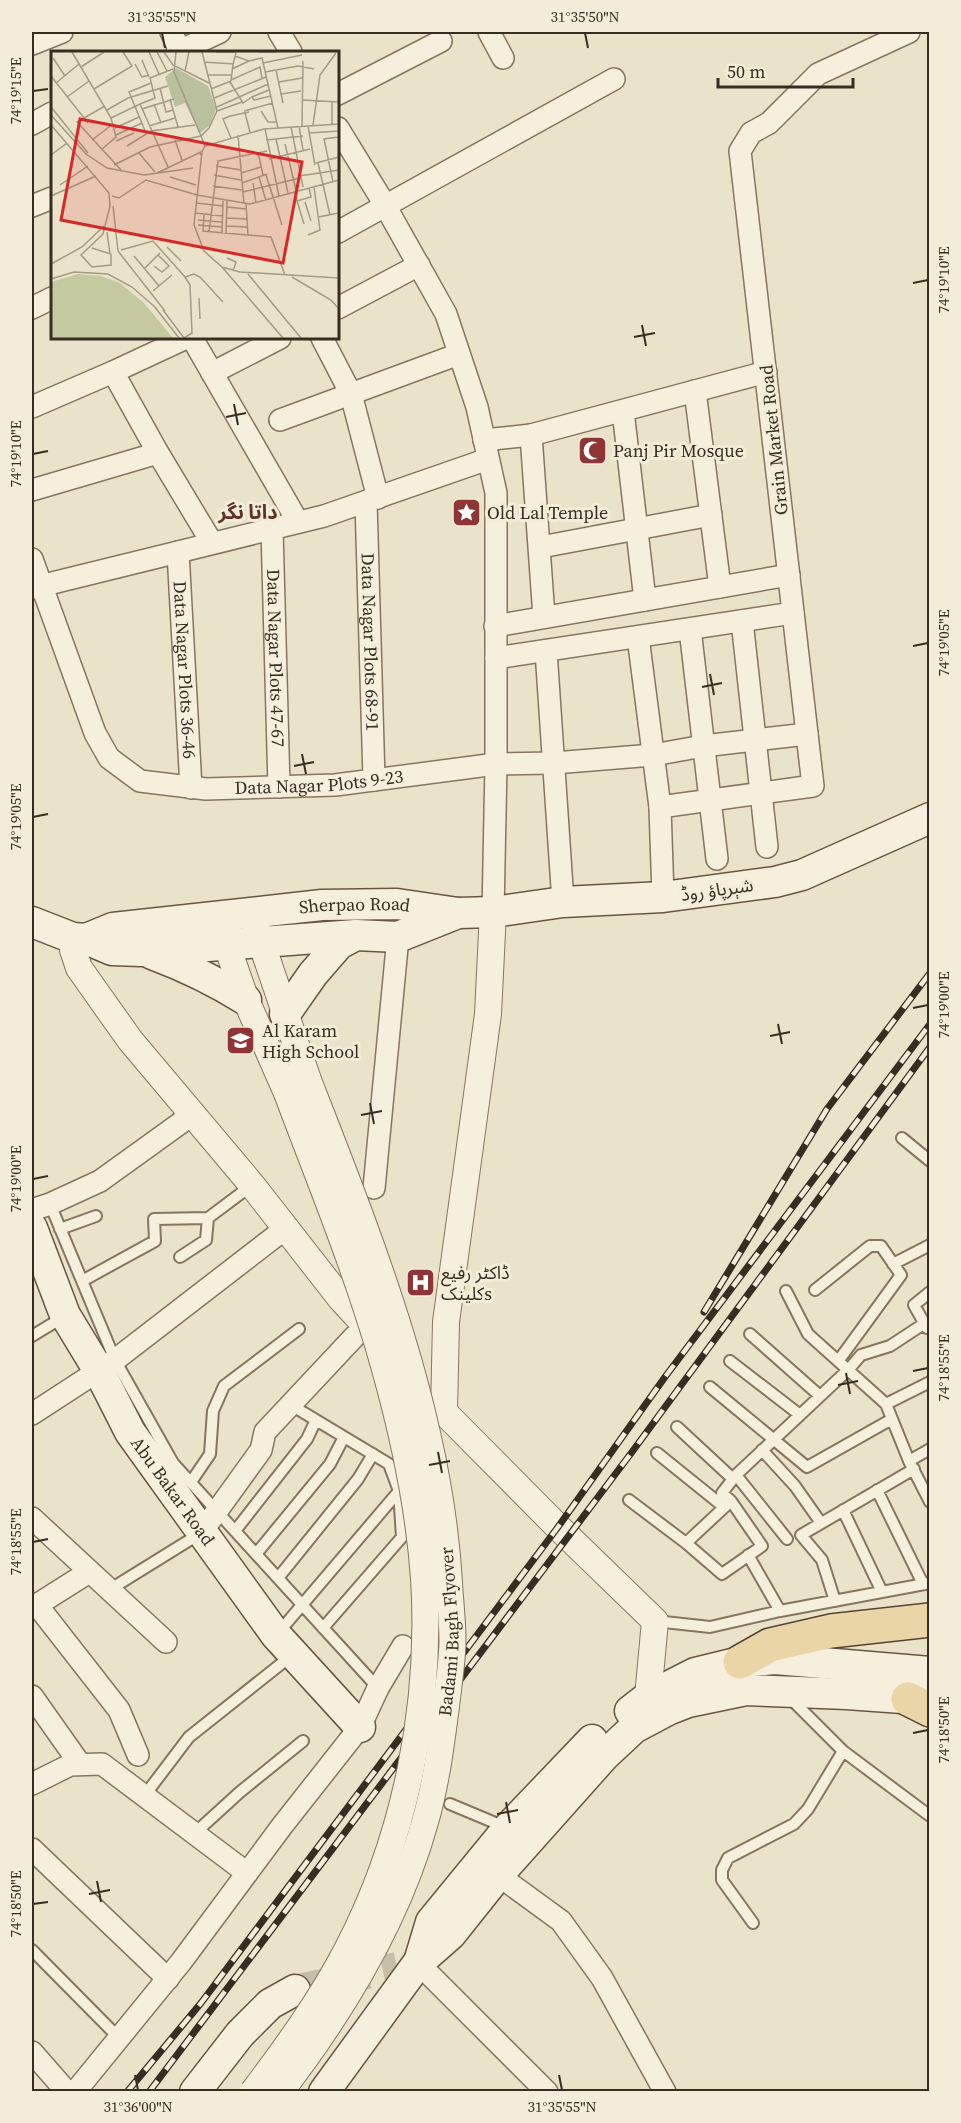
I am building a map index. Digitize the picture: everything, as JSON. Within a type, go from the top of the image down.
[{"type":"main road","name":"شېرپاؤ روڈ","points":[[493,912],[563,902],[663,897],[775,882],[802,874],[930,818]]},
{"type":"main road","name":"Sherpao Road","points":[[80,938],[113,928],[322,905],[397,904],[458,913],[493,912]]},
{"type":"main road","name":"Sherpao Road","points":[[141,951],[356,935],[398,937],[458,913]]},
{"type":"main road","points":[[32,922],[112,950],[141,951],[189,968],[246,1000]]},
{"type":"main road","points":[[285,1014],[313,974],[339,944],[356,935]]},
{"type":"main road","name":"Abu Bakar Road","points":[[46,1228],[65,1315],[107,1365],[130,1432],[209,1522],[285,1645],[360,1727]]},
{"type":"main road","points":[[740,1662],[770,1645],[831,1630],[930,1620]]},
{"type":"main road","points":[[324,2091],[408,1965],[431,1922],[508,1828],[594,1738],[648,1697],[694,1674],[740,1662],[775,1659],[930,1672]]},
{"type":"main road","points":[[408,1965],[451,1934],[498,1875],[604,1756],[634,1728],[670,1709],[688,1702],[746,1689],[922,1703]]},
{"type":"main road","points":[[195,2091],[240,2034],[270,2004],[295,1990]]},
{"type":"street","points":[[32,44],[62,32]]},
{"type":"street","points":[[171,32],[179,51]]},
{"type":"street","points":[[181,51],[220,32]]},
{"type":"street","points":[[279,32],[290,51]]},
{"type":"street","points":[[489,32],[502,58]]},
{"type":"street","name":"Grain Market Road","points":[[660,807],[813,786],[740,152],[751,133],[769,123],[818,74],[909,32]]},
{"type":"street","points":[[339,93],[441,42]]},
{"type":"street","points":[[339,231],[614,79]]},
{"type":"street","points":[[32,124],[51,114]]},
{"type":"street","points":[[339,133],[344,153],[385,206],[446,314],[477,407],[495,493],[496,764],[488,1014],[446,1322],[444,1412]]},
{"type":"street","points":[[32,206],[51,198]]},
{"type":"street","points":[[339,307],[419,265]]},
{"type":"street","points":[[32,308],[51,298]]},
{"type":"street","points":[[32,407],[184,339]]},
{"type":"street","points":[[193,339],[298,522]]},
{"type":"street","points":[[212,373],[278,339]]},
{"type":"street","name":"Data Nagar Plots 68-91","points":[[323,339],[351,394],[372,500],[374,780]]},
{"type":"street","points":[[280,420],[459,354]]},
{"type":"street","points":[[113,372],[212,543]]},
{"type":"street","points":[[32,559],[36,586],[324,516],[372,500],[486,449],[766,372]]},
{"type":"street","points":[[695,391],[720,587]]},
{"type":"street","points":[[623,411],[645,600]]},
{"type":"street","points":[[531,435],[541,547],[544,617]]},
{"type":"street","points":[[32,490],[158,453]]},
{"type":"street","points":[[541,547],[711,515]]},
{"type":"street","name":"Data Nagar Plots 47-67","points":[[272,529],[279,787]]},
{"type":"street","name":"Data Nagar Plots 36-46","points":[[178,552],[191,788]]},
{"type":"street","points":[[495,626],[789,575]]},
{"type":"street","name":"Data Nagar Plots 9-23","points":[[36,586],[95,733],[109,758],[140,781],[206,789],[335,785],[496,764],[554,763],[653,755],[703,746],[807,734]]},
{"type":"street","points":[[496,658],[793,613]]},
{"type":"street","points":[[742,621],[767,847]]},
{"type":"street","points":[[690,629],[717,859]]},
{"type":"street","points":[[638,637],[660,807],[663,897]]},
{"type":"street","points":[[546,651],[563,902]]},
{"type":"street","points":[[251,913],[285,1014],[297,1086]]},
{"type":"street","points":[[217,916],[246,1000],[297,1086]]},
{"type":"street","points":[[374,1188],[398,937]]},
{"type":"street","points":[[80,938],[73,950],[80,968],[130,1040],[252,1185],[341,1299],[444,1412],[655,1621],[648,1697]]},
{"type":"street","name":"Badami Bagh Flyover","points":[[253,2091],[311,2009],[347,1950],[371,1897],[391,1844],[407,1791],[420,1711],[425,1643],[424,1578],[415,1498],[399,1422],[385,1368],[345,1249],[297,1086]]},
{"type":"street","name":"Badami Bagh Flyover","points":[[280,2091],[350,1990],[382,1933],[407,1872],[424,1824],[438,1766],[452,1650],[447,1548],[424,1420],[396,1323],[359,1211],[297,1086]]},
{"type":"street","points":[[41,1207],[100,1181],[193,1114]]},
{"type":"street","points":[[32,1414],[107,1365],[286,1228]]},
{"type":"street","points":[[209,1522],[261,1450],[265,1432],[355,1336]]},
{"type":"street","points":[[32,1518],[166,1642]]},
{"type":"street","points":[[89,1572],[34,1607],[119,1710],[138,1755]]},
{"type":"street","points":[[75,2091],[168,1979],[360,1727],[378,1688],[403,1646]]},
{"type":"street","points":[[32,1696],[80,1764]]},
{"type":"street","points":[[32,1784],[70,1764],[102,1764],[247,1873]]},
{"type":"street","points":[[32,1849],[168,1979]]},
{"type":"street","points":[[498,1875],[561,1920],[602,1978],[665,2091]]},
{"type":"street","points":[[408,1965],[547,2091]]},
{"type":"street","points":[[32,2052],[67,2091]]},
{"type":"lane","points":[[902,1138],[930,1161]]},
{"type":"lane","points":[[82,1281],[155,1241],[154,1219],[208,1218],[252,1185]]},
{"type":"lane","points":[[41,1207],[46,1228],[82,1281],[107,1365],[173,1463],[191,1482],[209,1522],[235,1531],[378,1688]]},
{"type":"lane","points":[[46,1228],[96,1216]]},
{"type":"lane","points":[[180,1257],[206,1240],[208,1218]]},
{"type":"lane","points":[[893,1264],[930,1245]]},
{"type":"lane","points":[[815,1290],[870,1246],[881,1246],[901,1275],[839,1360]]},
{"type":"lane","points":[[786,1291],[808,1334],[886,1404],[911,1465],[930,1502]]},
{"type":"lane","points":[[727,1504],[722,1493],[735,1477],[861,1355],[890,1346],[927,1326],[914,1305],[930,1292]]},
{"type":"lane","points":[[32,1336],[65,1315]]},
{"type":"lane","points":[[191,1482],[210,1454],[213,1411],[224,1386],[299,1329]]},
{"type":"lane","points":[[750,1334],[820,1396]]},
{"type":"lane","points":[[730,1361],[800,1415]]},
{"type":"lane","points":[[886,1404],[930,1382]]},
{"type":"lane","points":[[710,1387],[807,1467],[892,1419]]},
{"type":"lane","points":[[291,1405],[389,1464],[399,1491],[402,1537],[323,1628]]},
{"type":"lane","points":[[235,1531],[307,1439],[316,1420]]},
{"type":"lane","points":[[677,1427],[735,1477],[787,1539]]},
{"type":"lane","points":[[256,1554],[330,1464],[345,1437]]},
{"type":"lane","points":[[835,1601],[822,1560],[801,1535],[877,1490],[930,1449]]},
{"type":"lane","points":[[762,1450],[795,1486],[821,1523]]},
{"type":"lane","points":[[628,1500],[686,1543],[722,1574],[762,1546],[727,1504],[657,1453]]},
{"type":"lane","points":[[278,1578],[358,1479],[373,1454]]},
{"type":"lane","points":[[655,1621],[710,1627],[780,1611],[926,1584],[877,1490]]},
{"type":"lane","points":[[145,1795],[189,1737],[285,1645],[302,1605],[399,1491]]},
{"type":"lane","points":[[686,1543],[727,1504]]},
{"type":"lane","points":[[843,1510],[882,1592]]},
{"type":"lane","points":[[110,1590],[209,1522]]},
{"type":"lane","points":[[748,1555],[780,1611]]},
{"type":"lane","points":[[783,1691],[843,1751],[930,1816]]},
{"type":"lane","points":[[195,1833],[240,1792],[303,1741]]},
{"type":"lane","points":[[753,1923],[722,1880],[722,1870],[728,1858],[794,1824],[808,1809],[843,1751]]},
{"type":"lane","points":[[450,1804],[508,1828]]},
{"type":"lane","points":[[32,1950],[118,2038]]},
{"type":"tunnel","points":[[295,1990],[397,1967]]},
{"type":"railway","points":[[704,1312],[827,1109],[930,973]]},
{"type":"railway","points":[[127,2092],[201,2003],[558,1527],[665,1377],[930,1024]]},
{"type":"railway","points":[[149,2092],[632,1452],[930,1047]]},
{"type":"place","name":"Panj Pir Mosque","points":[[592,451]]},
{"type":"place","name":"Old Lal Temple","points":[[466,513]]},
{"type":"place","name":"Al Karam High School","points":[[241,1041]]},
{"type":"place","name":"ڈاکٹر رفیع کلینکs","points":[[420,1283]]},
{"type":"district","name":"داتا نگر","points":[[248,512]]}]
